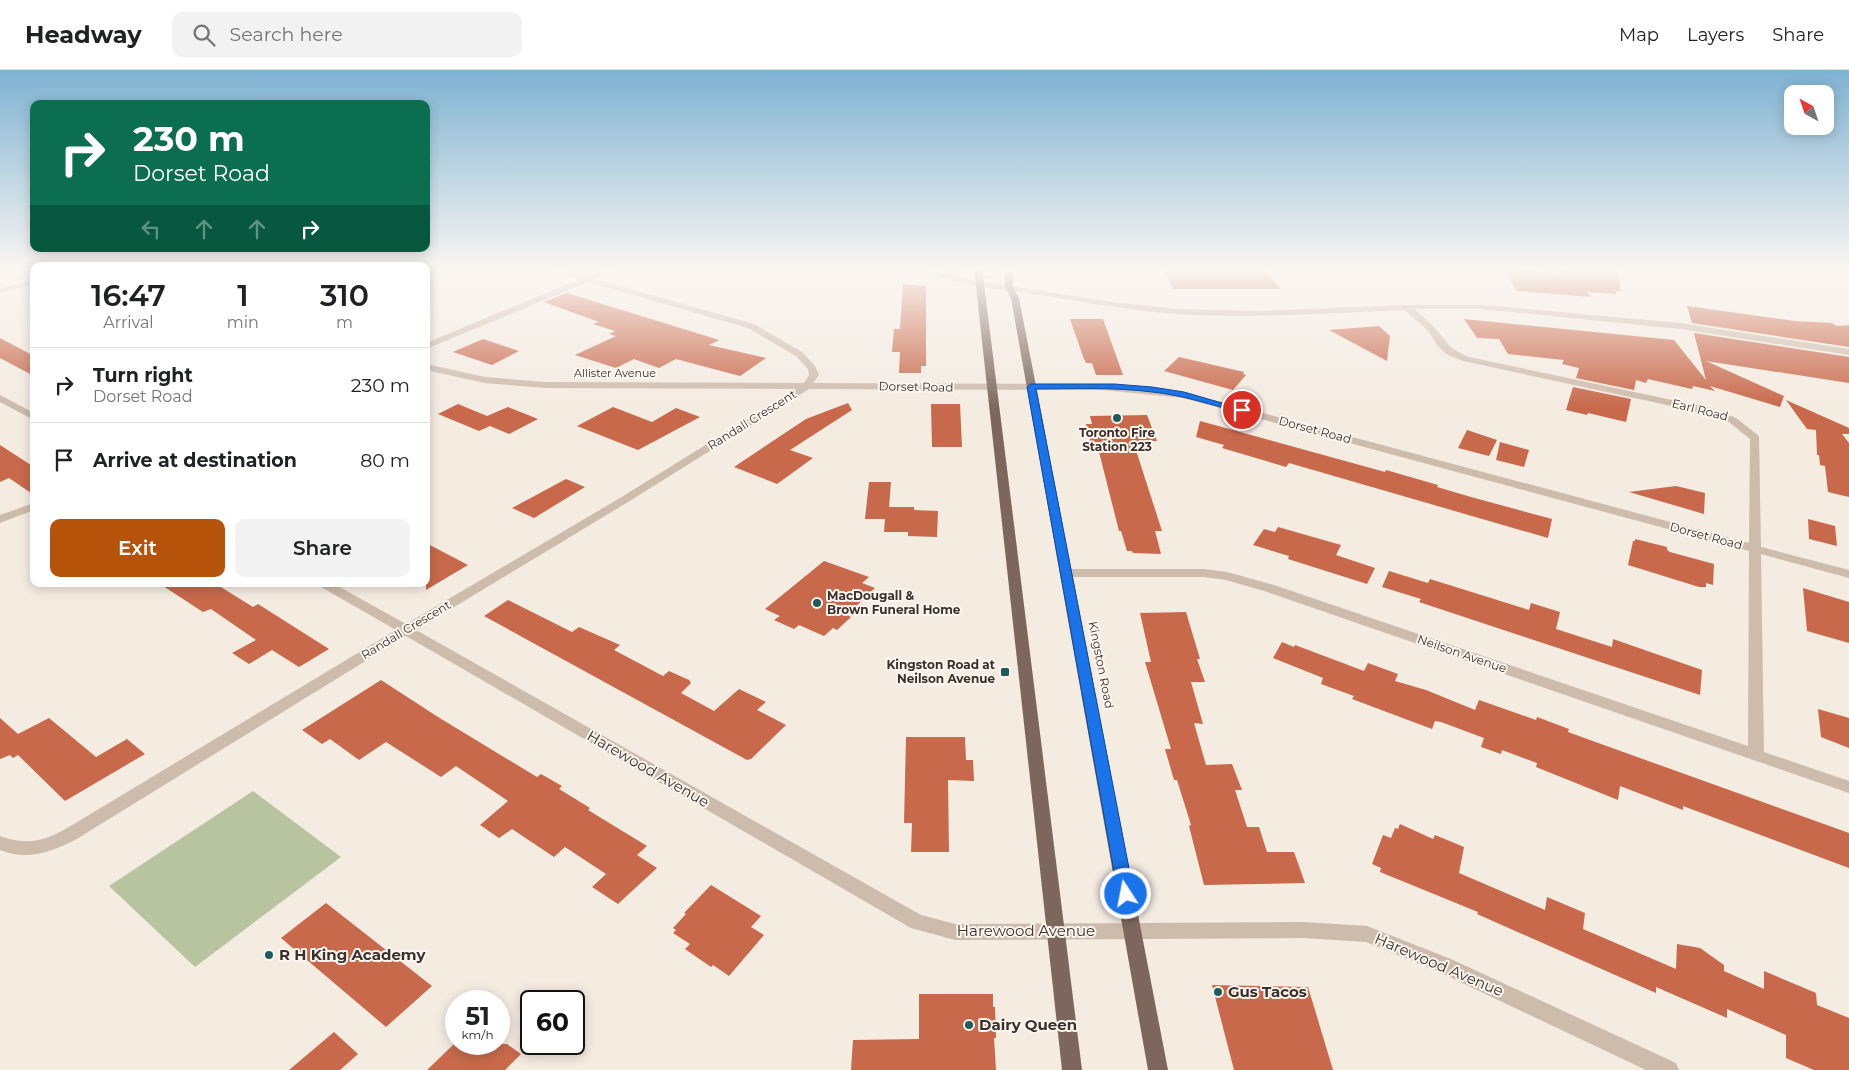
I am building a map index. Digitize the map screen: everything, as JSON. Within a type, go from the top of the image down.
[{"type":"main road","points":[[984,315],[991,388],[1072,1070]]},
{"type":"main road","name":"Kingston Road","points":[[1017,315],[1158,1070]]},
{"type":"street","points":[[430,344],[501,315]]},
{"type":"street","points":[[714,315],[764,332],[807,360],[814,375],[806,387]]},
{"type":"street","name":"Earl Road","points":[[1415,315],[1432,330],[1440,343],[1449,352],[1466,359],[1706,410],[1731,417],[1745,426],[1755,438],[1756,755]]},
{"type":"street","points":[[1563,315],[1723,332],[1849,352]]},
{"type":"street","name":"Allister Avenue","points":[[430,369],[444,374],[522,383],[806,387]]},
{"type":"street","name":"Dorset Road","points":[[806,387],[1128,387],[1184,395],[1849,574]]},
{"type":"street","name":"Randall Crescent","points":[[0,843],[9,848],[23,851],[44,847],[66,837],[624,500],[806,387]]},
{"type":"street","points":[[0,398],[30,415]]},
{"type":"street","points":[[0,519],[30,508]]},
{"type":"street","name":"Neilson Avenue","points":[[1066,574],[1204,573],[1227,576],[1287,594],[1849,787]]},
{"type":"street","name":"Harewood Avenue","points":[[330,587],[917,922],[955,932],[1303,930],[1367,934],[1444,965],[1669,1070]]},
{"type":"green space","points":[[253,791],[341,857],[195,967],[109,886]]},
{"type":"building","points":[[579,315],[637,315],[719,340],[709,345],[766,358],[740,376],[676,359],[659,368],[634,359],[616,368],[575,355],[616,336],[609,334],[615,331],[593,324],[599,322]]},
{"type":"building","points":[[901,315],[926,315],[926,366],[921,366],[921,373],[899,373],[900,352],[892,352],[894,329],[900,329]]},
{"type":"building","points":[[1690,315],[1749,315],[1795,321],[1832,323],[1837,326],[1849,325],[1849,347],[1692,323]]},
{"type":"building","points":[[1070,319],[1103,319],[1123,375],[1096,375],[1092,363],[1086,363],[1084,359]]},
{"type":"building","points":[[1464,319],[1674,340],[1706,380],[1694,333],[1849,357],[1849,383],[1706,361],[1784,396],[1780,407],[1710,386],[1715,391],[1693,386],[1692,389],[1648,379],[1646,383],[1636,380],[1634,390],[1576,378],[1579,368],[1562,364],[1564,360],[1508,354],[1499,339],[1477,338]]},
{"type":"building","points":[[1379,326],[1390,336],[1387,361],[1329,330]]},
{"type":"building","points":[[0,338],[30,354],[30,374],[0,358]]},
{"type":"building","points":[[483,339],[519,351],[492,365],[453,352]]},
{"type":"building","points":[[1179,357],[1244,372],[1243,374],[1246,375],[1233,390],[1164,371]]},
{"type":"building","points":[[1573,387],[1631,399],[1626,422],[1566,410]]},
{"type":"building","points":[[1786,400],[1849,428],[1849,434],[1842,434],[1849,443],[1849,497],[1828,492],[1825,466],[1820,465],[1819,455],[1817,455],[1816,430],[1807,429]]},
{"type":"building","points":[[848,403],[852,410],[790,450],[813,458],[777,484],[734,467],[806,419]]},
{"type":"building","points":[[458,404],[487,416],[508,407],[538,419],[509,434],[490,426],[479,431],[438,414]]},
{"type":"building","points":[[931,404],[960,404],[962,447],[932,447]]},
{"type":"building","points":[[613,407],[652,422],[676,408],[700,417],[638,450],[577,426]]},
{"type":"building","points":[[1147,415],[1157,441],[1133,441],[1162,531],[1155,531],[1161,554],[1127,551],[1121,531],[1119,531],[1097,444],[1091,444],[1086,424],[1092,424],[1090,416]]},
{"type":"building","points":[[1200,421],[1385,472],[1386,470],[1438,485],[1437,487],[1552,519],[1548,538],[1289,463],[1286,467],[1222,448],[1224,445],[1196,437]]},
{"type":"building","points":[[1467,430],[1497,440],[1489,456],[1458,448]]},
{"type":"building","points":[[1500,442],[1529,450],[1524,467],[1496,460]]},
{"type":"building","points":[[0,445],[30,464],[30,492],[9,478],[0,482]]},
{"type":"building","points":[[566,479],[585,487],[534,518],[512,508]]},
{"type":"building","points":[[869,482],[891,482],[889,507],[914,507],[914,510],[938,511],[937,537],[908,536],[908,532],[884,532],[885,519],[865,519]]},
{"type":"building","points":[[1676,486],[1705,493],[1704,514],[1629,492]]},
{"type":"building","points":[[1808,519],[1835,526],[1837,546],[1809,539]]},
{"type":"building","points":[[1278,527],[1341,545],[1336,555],[1375,568],[1367,584],[1288,559],[1289,556],[1253,545],[1264,529],[1275,532]]},
{"type":"building","points":[[1635,539],[1667,547],[1667,550],[1670,552],[1714,564],[1713,585],[1706,583],[1706,587],[1699,587],[1628,565]]},
{"type":"building","points":[[430,545],[468,565],[426,590],[426,587],[430,587]]},
{"type":"building","name":"MacDougall & Brown Funeral Home","points":[[824,561],[869,577],[862,583],[875,588],[847,615],[851,617],[837,630],[833,628],[824,636],[799,625],[794,629],[774,620],[780,616],[765,609]]},
{"type":"building","points":[[1389,571],[1428,583],[1430,579],[1529,610],[1531,603],[1560,612],[1556,629],[1612,647],[1613,639],[1702,670],[1700,695],[1419,602],[1421,599],[1382,587]]},
{"type":"building","points":[[165,587],[221,587],[253,607],[258,604],[329,649],[299,667],[272,650],[249,664],[232,653],[256,640],[211,609],[203,612]]},
{"type":"building","points":[[1803,588],[1849,602],[1849,643],[1807,631]]},
{"type":"building","points":[[508,600],[572,632],[579,627],[620,645],[614,650],[663,676],[669,671],[689,680],[691,683],[681,693],[714,711],[739,689],[766,702],[757,710],[786,725],[751,759],[747,760],[484,616]]},
{"type":"building","points":[[1186,612],[1200,659],[1197,659],[1205,682],[1191,682],[1203,724],[1194,723],[1206,765],[1232,764],[1242,790],[1235,790],[1247,827],[1259,827],[1267,852],[1294,852],[1305,883],[1204,885],[1189,826],[1191,825],[1177,780],[1174,780],[1165,749],[1171,749],[1145,662],[1151,662],[1140,613]]},
{"type":"building","points":[[1282,642],[1294,647],[1295,645],[1364,671],[1368,663],[1398,674],[1395,681],[1426,690],[1475,710],[1479,700],[1536,720],[1537,717],[1569,729],[1568,732],[1849,833],[1849,868],[1683,806],[1683,810],[1620,786],[1618,800],[1536,767],[1537,763],[1502,750],[1501,754],[1481,747],[1484,738],[1441,722],[1435,721],[1432,729],[1352,699],[1354,696],[1321,684],[1323,678],[1273,658]]},
{"type":"building","points":[[381,680],[537,777],[541,774],[562,786],[559,789],[590,808],[588,810],[647,846],[637,855],[657,868],[618,904],[592,887],[606,874],[565,847],[554,857],[512,829],[499,838],[480,825],[508,801],[456,766],[441,777],[386,742],[359,760],[330,739],[322,744],[302,730]]},
{"type":"building","points":[[1818,709],[1849,718],[1849,748],[1821,737]]},
{"type":"building","points":[[0,718],[18,734],[49,718],[96,757],[127,739],[145,754],[65,801],[18,755],[13,758],[10,755],[0,759]]},
{"type":"building","points":[[906,737],[965,737],[966,760],[973,760],[974,781],[948,780],[949,852],[911,852],[912,823],[904,823]]},
{"type":"building","points":[[1400,824],[1433,839],[1435,835],[1464,847],[1459,873],[1545,910],[1547,897],[1585,913],[1583,929],[1676,969],[1677,944],[1700,948],[1724,965],[1724,971],[1764,989],[1764,971],[1816,993],[1817,1005],[1849,1018],[1849,1070],[1814,1070],[1786,1058],[1786,1035],[1727,1009],[1727,1018],[1656,987],[1656,993],[1477,914],[1478,912],[1380,872],[1381,868],[1372,864],[1383,835],[1391,838],[1395,828],[1398,829]]},
{"type":"building","points":[[711,885],[761,916],[751,927],[764,935],[729,976],[713,965],[711,967],[685,949],[690,944],[673,933],[676,930],[673,928],[686,914],[684,913]]},
{"type":"building","points":[[326,903],[432,986],[386,1027],[281,938]]},
{"type":"building","points":[[1212,985],[1308,987],[1333,1070],[1234,1070]]},
{"type":"building","points":[[919,994],[993,994],[996,1070],[851,1070],[853,1040],[919,1039]]},
{"type":"building","points":[[334,1032],[358,1054],[340,1070],[289,1070]]},
{"type":"building","points":[[510,1046],[520,1053],[505,1070],[427,1070],[445,1053],[445,1055],[510,1055]]},
{"type":"place","name":"Toronto Fire Station 223","points":[[1117,418]]},
{"type":"place","name":"MacDougall & Brown Funeral Home","points":[[817,603]]},
{"type":"place","name":"Kingston Road at Neilson Avenue","points":[[1005,672]]},
{"type":"place","name":"R H King Academy","points":[[269,955]]},
{"type":"place","name":"Gus Tacos","points":[[1218,992]]},
{"type":"place","name":"Dairy Queen","points":[[969,1025]]},
{"type":"route","points":[[1126,894],[1031,387],[1114,386],[1152,389],[1242,410]]}]
